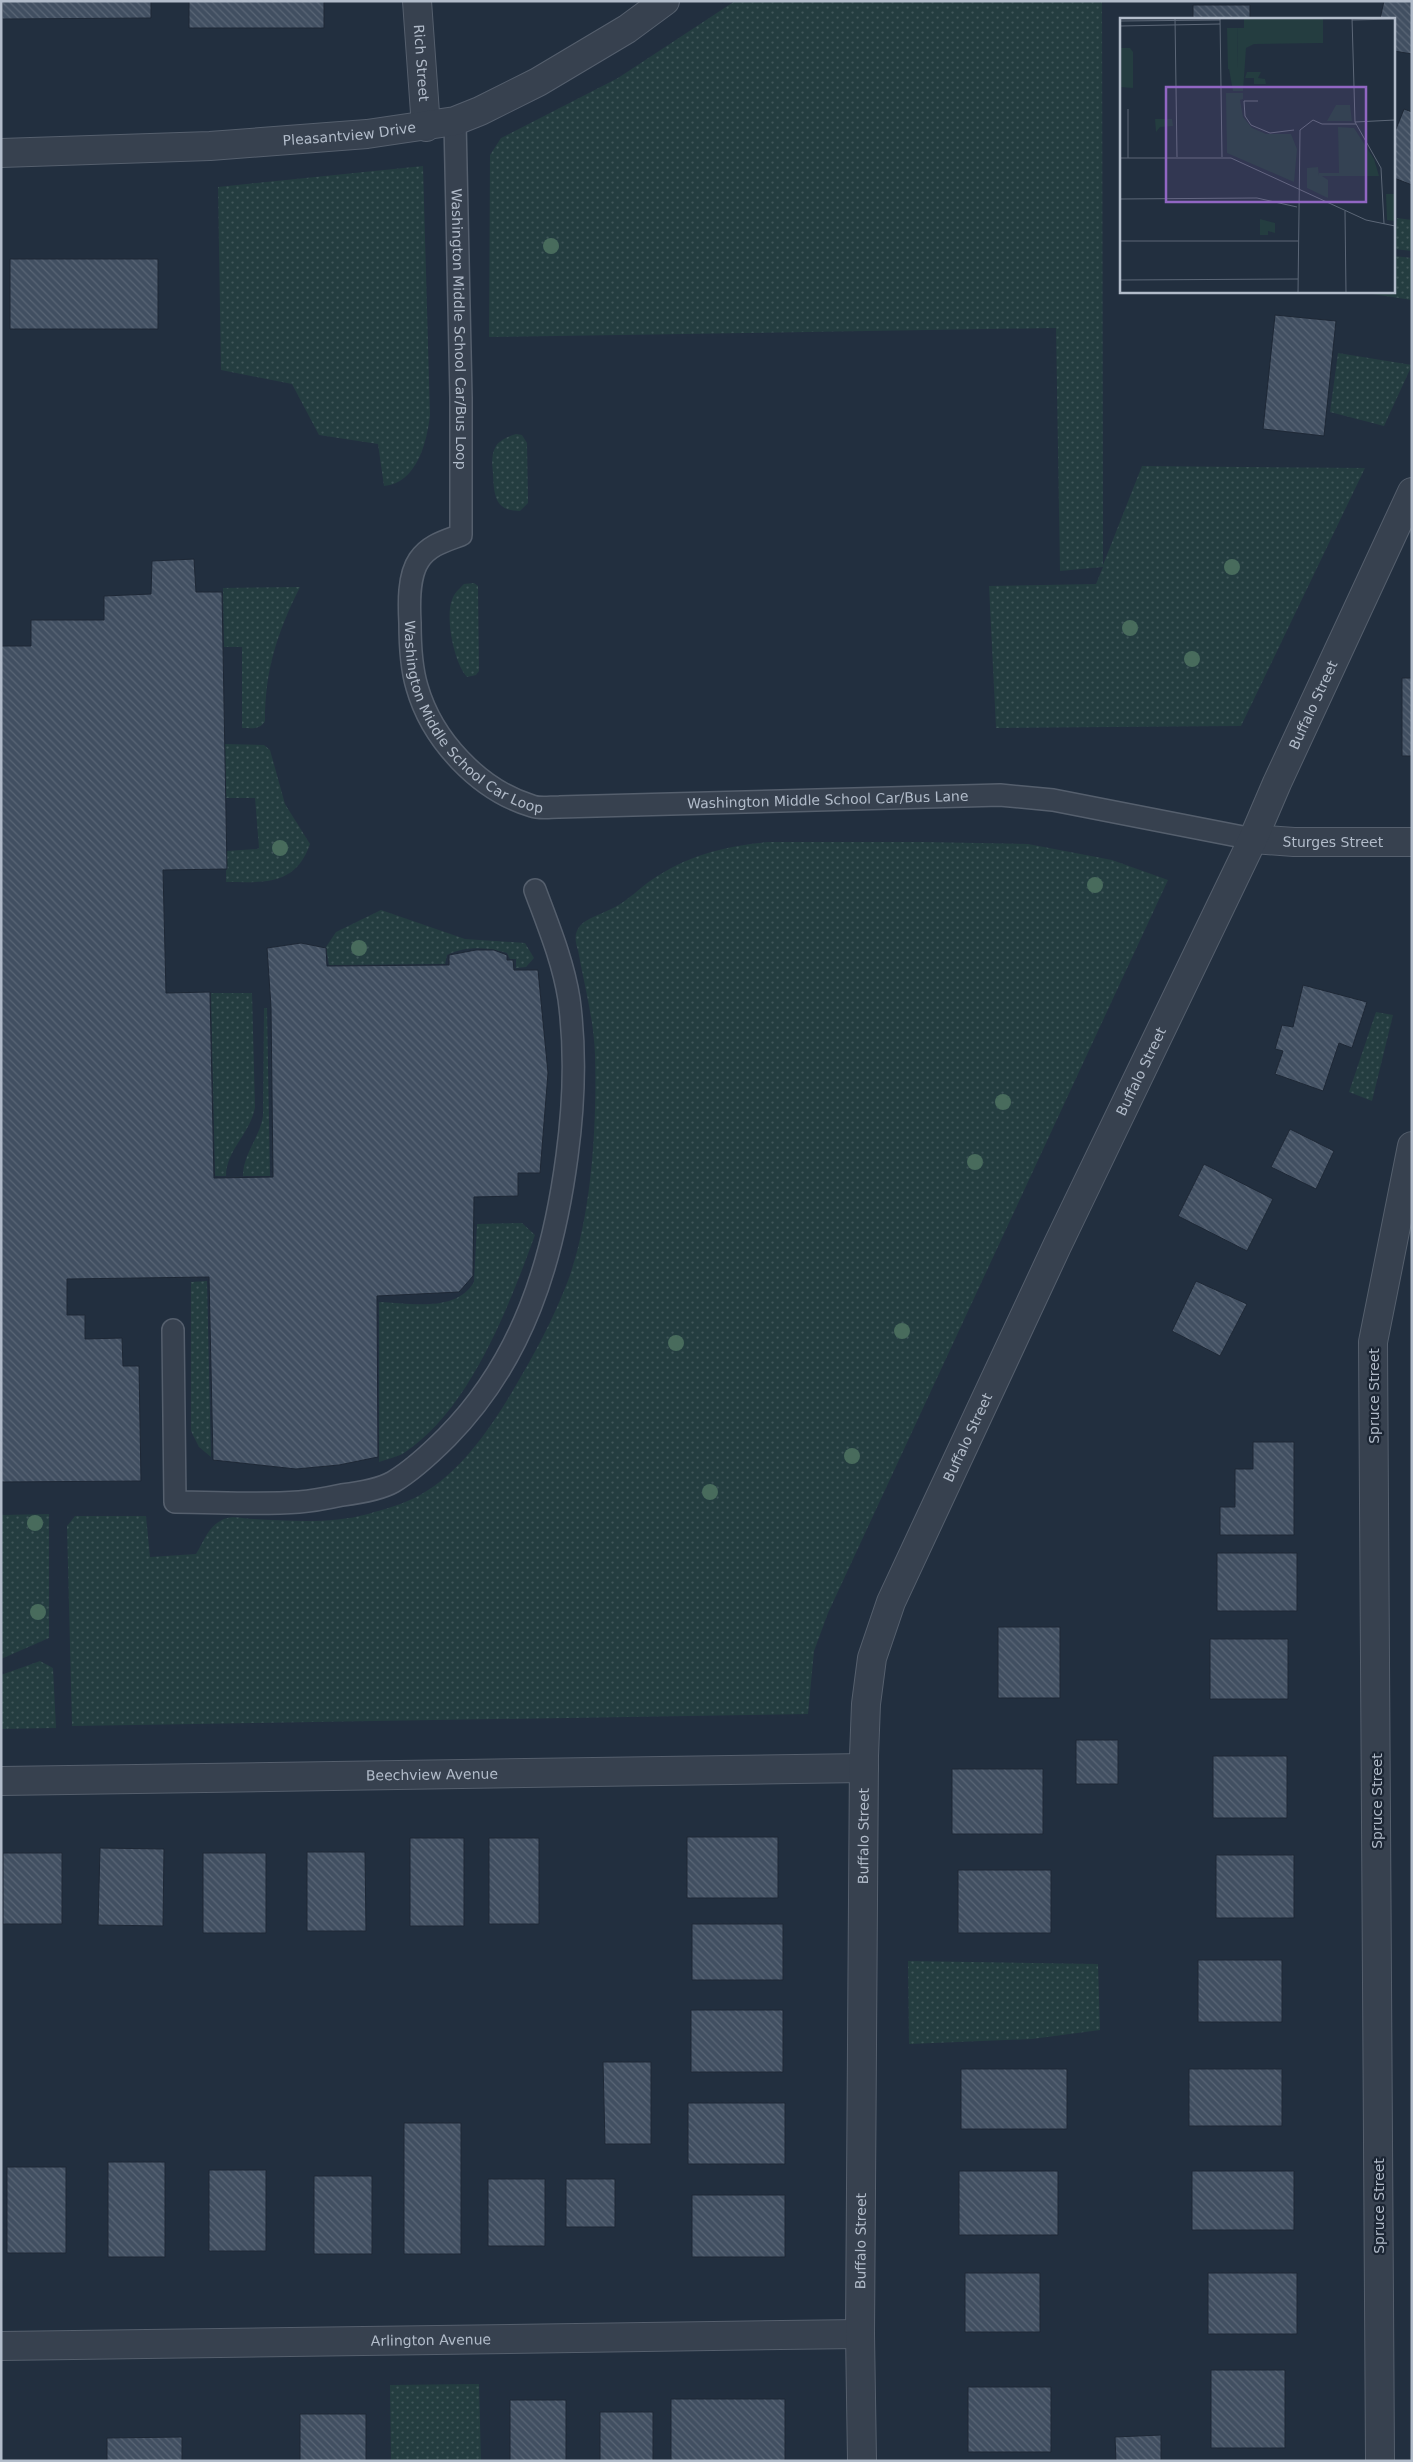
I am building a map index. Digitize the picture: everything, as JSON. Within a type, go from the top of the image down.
[{"type":"street","name":"Rich Street","points":[[418,1],[426,127]]},
{"type":"street","name":"Pleasantview Drive","points":[[1,153],[210,146],[367,134],[426,127],[455,121],[480,111],[538,82],[627,29],[665,1]]},
{"type":"street","name":"Buffalo Street","points":[[862,2461],[860,2334],[864,1768],[866,1704],[872,1658],[891,1602],[1057,1246],[1254,839],[1281,774],[1412,492]]},
{"type":"street","name":"Sturges Street","points":[[1254,839],[1294,842],[1412,842]]},
{"type":"street","name":"Spruce Street","points":[[1380,2461],[1373,1342],[1412,1146]]},
{"type":"street","name":"Beechview Avenue","points":[[1,1781],[864,1768]]},
{"type":"street","name":"Arlington Avenue","points":[[1,2346],[860,2334]]},
{"type":"lane","name":"Washington Middle School Car/Bus Loop","points":[[455,121],[461,398],[461,535]]},
{"type":"lane","name":"Washington Middle School Car Loop","points":[[461,535],[433,545],[418,560],[412,582],[409,609],[410,651],[417,688],[435,729],[454,753],[497,792],[534,807],[598,807],[656,804]]},
{"type":"lane","name":"Washington Middle School Car/Bus Lane","points":[[656,804],[1000,795],[1053,800],[1254,839]]},
{"type":"lane","points":[[173,1330],[176,1502],[298,1502],[358,1493],[391,1483],[424,1461],[464,1420],[504,1364],[531,1310],[552,1247],[564,1180],[573,1111],[574,1054],[568,998],[555,944],[534,890]]},
{"type":"green space","points":[[735,1],[1102,1],[1103,565],[1142,466],[1365,468],[1241,726],[996,728],[989,586],[1096,584],[1103,567],[1060,571],[1056,328],[489,337],[490,155],[501,138],[618,78]]},
{"type":"green space","points":[[423,166],[430,415],[423,449],[418,460],[405,477],[395,483],[384,486],[378,444],[319,435],[292,384],[221,370],[218,187]]},
{"type":"green space","points":[[1397,218],[1412,220],[1412,251],[1396,249]]},
{"type":"green space","points":[[1396,256],[1412,258],[1412,300],[1372,294],[1373,292],[1396,292]]},
{"type":"green space","points":[[1338,353],[1412,365],[1384,426],[1330,412]]},
{"type":"green space","points":[[516,434],[522,435],[527,443],[528,503],[520,511],[511,510],[500,505],[495,494],[492,467],[496,446],[505,438]]},
{"type":"green space","points":[[474,583],[478,586],[479,671],[476,675],[467,677],[458,661],[450,628],[450,608],[453,598],[464,584]]},
{"type":"green space","points":[[300,587],[285,620],[274,652],[267,685],[265,721],[258,727],[242,728],[242,647],[224,647],[223,588]]},
{"type":"green space","points":[[224,744],[264,745],[270,750],[285,804],[310,844],[304,858],[287,875],[265,881],[226,882],[226,851],[259,848],[255,798],[225,798]]},
{"type":"green space","points":[[768,842],[1028,844],[1112,860],[1168,880],[828,1613],[814,1651],[808,1714],[72,1726],[67,1526],[75,1516],[146,1516],[150,1557],[196,1554],[210,1530],[218,1522],[228,1518],[326,1521],[368,1514],[401,1504],[420,1495],[448,1475],[484,1435],[512,1392],[550,1322],[569,1278],[583,1225],[594,1139],[595,1055],[591,1015],[576,932],[586,921],[617,906],[650,881],[678,864],[722,849]]},
{"type":"green space","points":[[381,910],[465,939],[525,943],[534,958],[526,967],[516,968],[516,959],[510,959],[507,953],[477,948],[447,955],[445,964],[329,965],[326,947],[336,932]]},
{"type":"green space","points":[[211,993],[252,993],[255,1107],[249,1125],[230,1158],[226,1176],[215,1176]]},
{"type":"green space","points":[[264,1008],[267,1008],[270,1176],[243,1176],[246,1160],[259,1131],[263,1116]]},
{"type":"green space","points":[[1376,1012],[1393,1015],[1372,1101],[1349,1092]]},
{"type":"green space","points":[[522,1223],[535,1235],[500,1324],[468,1384],[449,1411],[428,1434],[404,1453],[379,1462],[379,1302],[431,1304],[456,1298],[466,1292],[474,1282],[477,1224]]},
{"type":"green space","points":[[207,1281],[211,1457],[199,1447],[191,1431],[191,1282]]},
{"type":"green space","points":[[49,1514],[49,1638],[1,1659],[1,1515]]},
{"type":"green space","points":[[40,1661],[53,1668],[56,1728],[1,1729],[1,1675]]},
{"type":"green space","points":[[908,1961],[1098,1964],[1100,2030],[1032,2039],[909,2044]]},
{"type":"green space","points":[[479,2384],[481,2461],[391,2461],[390,2385]]},
{"type":"building","points":[[2,1],[151,1],[151,18],[2,19]]},
{"type":"building","points":[[189,1],[324,1],[324,28],[189,28]]},
{"type":"building","points":[[1384,1],[1412,1],[1412,54],[1396,51],[1396,18],[1380,18]]},
{"type":"building","points":[[1193,5],[1250,5],[1250,18],[1193,18]]},
{"type":"building","points":[[1404,109],[1412,112],[1412,185],[1396,179],[1396,129]]},
{"type":"building","points":[[10,259],[158,259],[158,329],[10,329]]},
{"type":"building","points":[[1275,315],[1336,321],[1324,436],[1263,429]]},
{"type":"building","points":[[194,559],[196,592],[222,592],[227,869],[163,870],[166,993],[210,992],[214,1178],[273,1177],[271,1007],[267,948],[301,943],[326,948],[327,966],[449,965],[449,955],[476,950],[494,950],[507,955],[507,960],[513,960],[514,970],[538,970],[548,1073],[540,1173],[518,1173],[518,1196],[474,1197],[473,1276],[459,1292],[377,1296],[378,1457],[339,1465],[296,1469],[213,1460],[209,1277],[67,1279],[67,1315],[85,1315],[85,1339],[122,1338],[123,1366],[139,1366],[141,1481],[1,1482],[1,646],[31,646],[31,620],[104,620],[104,596],[151,594],[152,561]]},
{"type":"building","points":[[1402,678],[1412,678],[1412,756],[1402,756]]},
{"type":"building","points":[[1303,985],[1367,1002],[1352,1048],[1339,1043],[1323,1091],[1275,1074],[1283,1051],[1275,1049],[1282,1025],[1293,1027]]},
{"type":"building","points":[[1290,1129],[1334,1151],[1316,1189],[1271,1167]]},
{"type":"building","points":[[1204,1164],[1273,1199],[1247,1251],[1178,1216]]},
{"type":"building","points":[[1196,1281],[1247,1304],[1220,1356],[1172,1331]]},
{"type":"building","points":[[1253,1442],[1294,1442],[1294,1535],[1220,1535],[1220,1507],[1235,1507],[1235,1469],[1253,1469]]},
{"type":"building","points":[[1217,1553],[1297,1553],[1297,1611],[1217,1611]]},
{"type":"building","points":[[998,1627],[1060,1627],[1060,1698],[998,1698]]},
{"type":"building","points":[[1210,1639],[1288,1639],[1288,1699],[1210,1699]]},
{"type":"building","points":[[1076,1740],[1118,1740],[1118,1784],[1076,1784]]},
{"type":"building","points":[[1213,1756],[1287,1756],[1287,1818],[1213,1818]]},
{"type":"building","points":[[952,1769],[1043,1769],[1043,1834],[952,1834]]},
{"type":"building","points":[[687,1837],[778,1837],[778,1898],[687,1898]]},
{"type":"building","points":[[410,1838],[464,1838],[464,1926],[410,1926]]},
{"type":"building","points":[[489,1838],[539,1838],[539,1924],[489,1924]]},
{"type":"building","points":[[100,1848],[164,1849],[163,1926],[98,1925]]},
{"type":"building","points":[[307,1852],[365,1852],[366,1931],[307,1931]]},
{"type":"building","points":[[3,1853],[62,1853],[62,1924],[3,1924]]},
{"type":"building","points":[[203,1853],[266,1853],[266,1933],[203,1933]]},
{"type":"building","points":[[1216,1855],[1294,1855],[1294,1918],[1216,1918]]},
{"type":"building","points":[[958,1870],[1051,1870],[1051,1933],[958,1933]]},
{"type":"building","points":[[692,1924],[783,1924],[783,1980],[692,1980]]},
{"type":"building","points":[[1198,1960],[1282,1960],[1282,2022],[1198,2022]]},
{"type":"building","points":[[691,2010],[783,2010],[783,2072],[691,2072]]},
{"type":"building","points":[[603,2062],[651,2062],[651,2144],[605,2144]]},
{"type":"building","points":[[961,2069],[1067,2069],[1067,2129],[961,2129]]},
{"type":"building","points":[[1189,2069],[1282,2069],[1282,2126],[1189,2126]]},
{"type":"building","points":[[688,2103],[785,2103],[785,2164],[688,2164]]},
{"type":"building","points":[[404,2123],[461,2123],[461,2254],[404,2254]]},
{"type":"building","points":[[108,2162],[165,2162],[165,2257],[108,2257]]},
{"type":"building","points":[[7,2167],[66,2167],[66,2253],[7,2253]]},
{"type":"building","points":[[209,2170],[266,2170],[266,2251],[209,2251]]},
{"type":"building","points":[[959,2171],[1058,2171],[1058,2235],[959,2235]]},
{"type":"building","points":[[1192,2171],[1294,2171],[1294,2230],[1192,2230]]},
{"type":"building","points":[[314,2176],[372,2176],[372,2254],[314,2254]]},
{"type":"building","points":[[488,2179],[545,2179],[545,2246],[488,2246]]},
{"type":"building","points":[[566,2179],[615,2179],[615,2227],[566,2227]]},
{"type":"building","points":[[692,2195],[785,2195],[785,2257],[692,2257]]},
{"type":"building","points":[[965,2273],[1040,2273],[1040,2332],[965,2332]]},
{"type":"building","points":[[1208,2273],[1297,2273],[1297,2334],[1208,2334]]},
{"type":"building","points":[[1211,2370],[1285,2370],[1285,2448],[1211,2448]]},
{"type":"building","points":[[968,2387],[1051,2387],[1051,2452],[968,2452]]},
{"type":"building","points":[[671,2399],[785,2399],[785,2461],[671,2461]]},
{"type":"building","points":[[510,2400],[566,2400],[566,2461],[510,2461]]},
{"type":"building","points":[[600,2412],[653,2412],[653,2461],[600,2461]]},
{"type":"building","points":[[300,2414],[366,2414],[366,2461],[300,2461]]},
{"type":"building","points":[[1161,2435],[1161,2461],[1116,2461],[1115,2437]]},
{"type":"building","points":[[182,2437],[182,2461],[107,2461],[107,2438]]}]
